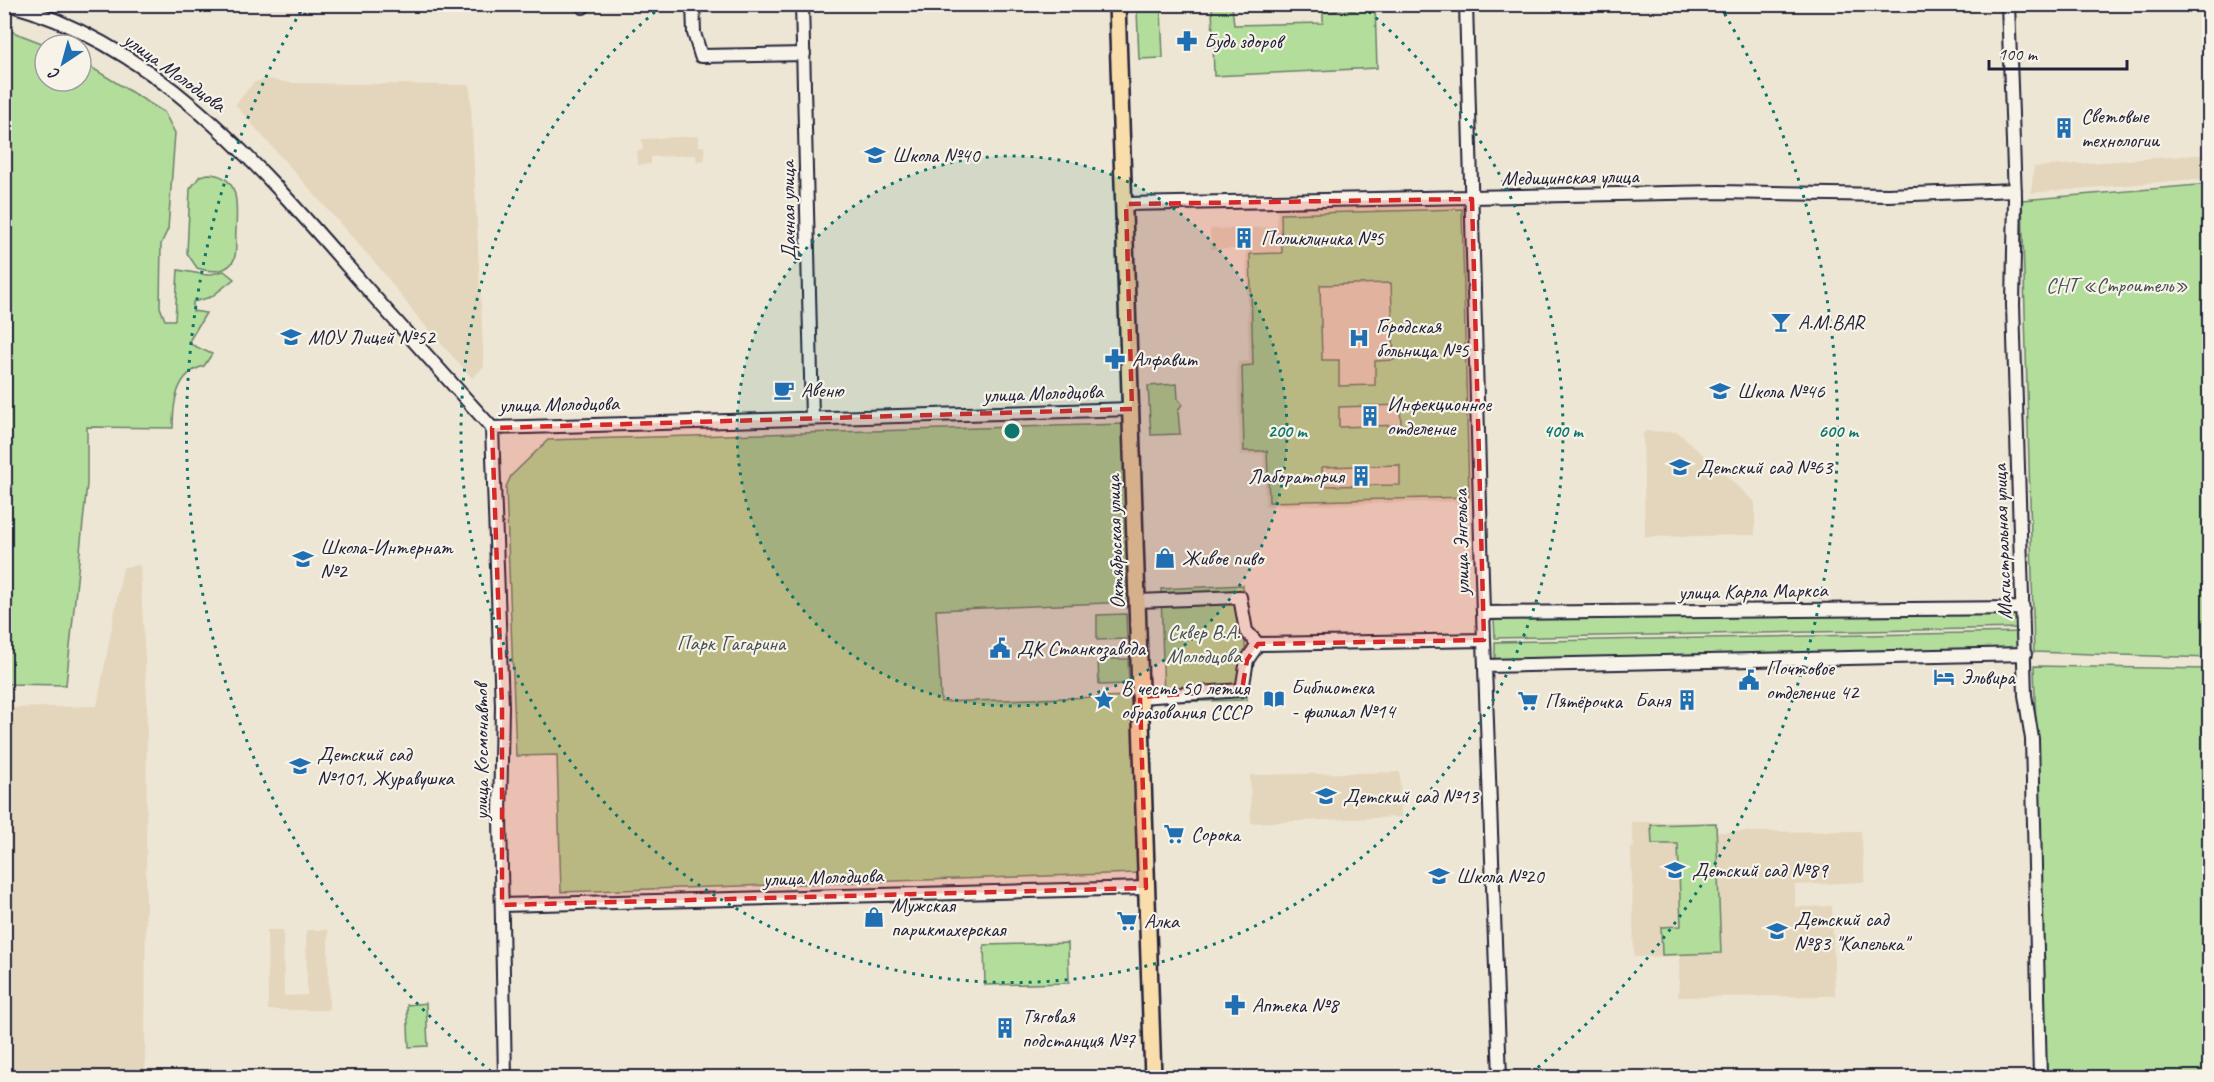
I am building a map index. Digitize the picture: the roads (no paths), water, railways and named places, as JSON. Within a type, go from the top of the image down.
[{"type":"main road","name":"Октябрьская улица","points":[[1118,4],[1153,1077]]},
{"type":"street","name":"улица Молодцова","points":[[8,4],[47,18],[110,47],[184,98],[221,130],[313,228],[492,428],[1132,409]]},
{"type":"street","points":[[693,4],[694,33],[701,56],[804,54]]},
{"type":"street","name":"Дачная улица","points":[[802,4],[812,417]]},
{"type":"street","name":"улица Энгельса","points":[[1466,4],[1483,613],[1500,1077]]},
{"type":"street","name":"Магистральная улица","points":[[2008,4],[2015,190],[2013,305],[2025,695],[2032,739],[2040,1077]]},
{"type":"street","name":"Медицинская улица","points":[[1126,204],[1472,199],[1718,192],[1888,195],[2015,190]]},
{"type":"street","name":"улица Космонавтов","points":[[492,428],[502,706],[505,1077]]},
{"type":"street","points":[[1138,601],[1240,597],[1246,631],[1258,644],[1484,640]]},
{"type":"street","name":"улица Карла Маркса","points":[[1483,613],[2023,608]]},
{"type":"street","points":[[1140,697],[1242,690],[1247,660],[1258,644]]},
{"type":"street","points":[[1485,666],[2025,654]]},
{"type":"street","name":"улица Молодцова","points":[[502,905],[1146,888]]},
{"type":"place","name":"Будь здоров","points":[[1187,41]]},
{"type":"place","name":"Световые технологии","points":[[2064,128]]},
{"type":"place","name":"Школа №40","points":[[875,155]]},
{"type":"place","name":"Поликлиника №5","points":[[1244,238]]},
{"type":"place","name":"А.М.BAR","points":[[1781,322]]},
{"type":"place","name":"МОУ Лицей №52","points":[[291,337]]},
{"type":"place","name":"Городская больница №5","points":[[1359,338]]},
{"type":"place","name":"Алфавит","points":[[1115,359]]},
{"type":"place","name":"Авеню","points":[[784,390]]},
{"type":"place","name":"Школа №46","points":[[1720,391]]},
{"type":"place","name":"Инфекционное отделение","points":[[1370,416]]},
{"type":"place","name":"Детский сад №63","points":[[1680,467]]},
{"type":"place","name":"Лаборатория","points":[[1361,476]]},
{"type":"place","name":"Живое пиво","points":[[1165,558]]},
{"type":"place","name":"Школа-Интернат №2","points":[[303,559]]},
{"type":"place","name":"ДК Станкозавода","points":[[1000,648]]},
{"type":"place","name":"Эльвира","points":[[1944,677]]},
{"type":"place","name":"Почтовое отделение 42","points":[[1749,680]]},
{"type":"place","name":"Библиотека - филиал №14","points":[[1274,699]]},
{"type":"place","name":"В честь 50 летия образования СССР","points":[[1104,700]]},
{"type":"place","name":"Баня","points":[[1687,700]]},
{"type":"place","name":"Пятёрочка","points":[[1528,701]]},
{"type":"place","name":"Детский сад №101, Журавушка","points":[[300,766]]},
{"type":"place","name":"Детский сад №13","points":[[1326,796]]},
{"type":"place","name":"Сорока","points":[[1174,834]]},
{"type":"place","name":"Детский сад №89","points":[[1675,870]]},
{"type":"place","name":"Школа №20","points":[[1439,876]]},
{"type":"place","name":"Мужская парикмахерская","points":[[874,917]]},
{"type":"place","name":"Алка","points":[[1127,921]]},
{"type":"place","name":"Детский сад №83 \"Капелька\"","points":[[1777,931]]},
{"type":"place","name":"Аптека №8","points":[[1235,1005]]},
{"type":"place","name":"Тяговая подстанция №7","points":[[1005,1028]]},
{"type":"park label","name":"СНТ «Строитель»","points":[[2117,285]]},
{"type":"park label","name":"Парк Гагарина","points":[[731,643]]},
{"type":"park label","name":"Сквер В.А. Молодцова","points":[[1204,644]]}]
